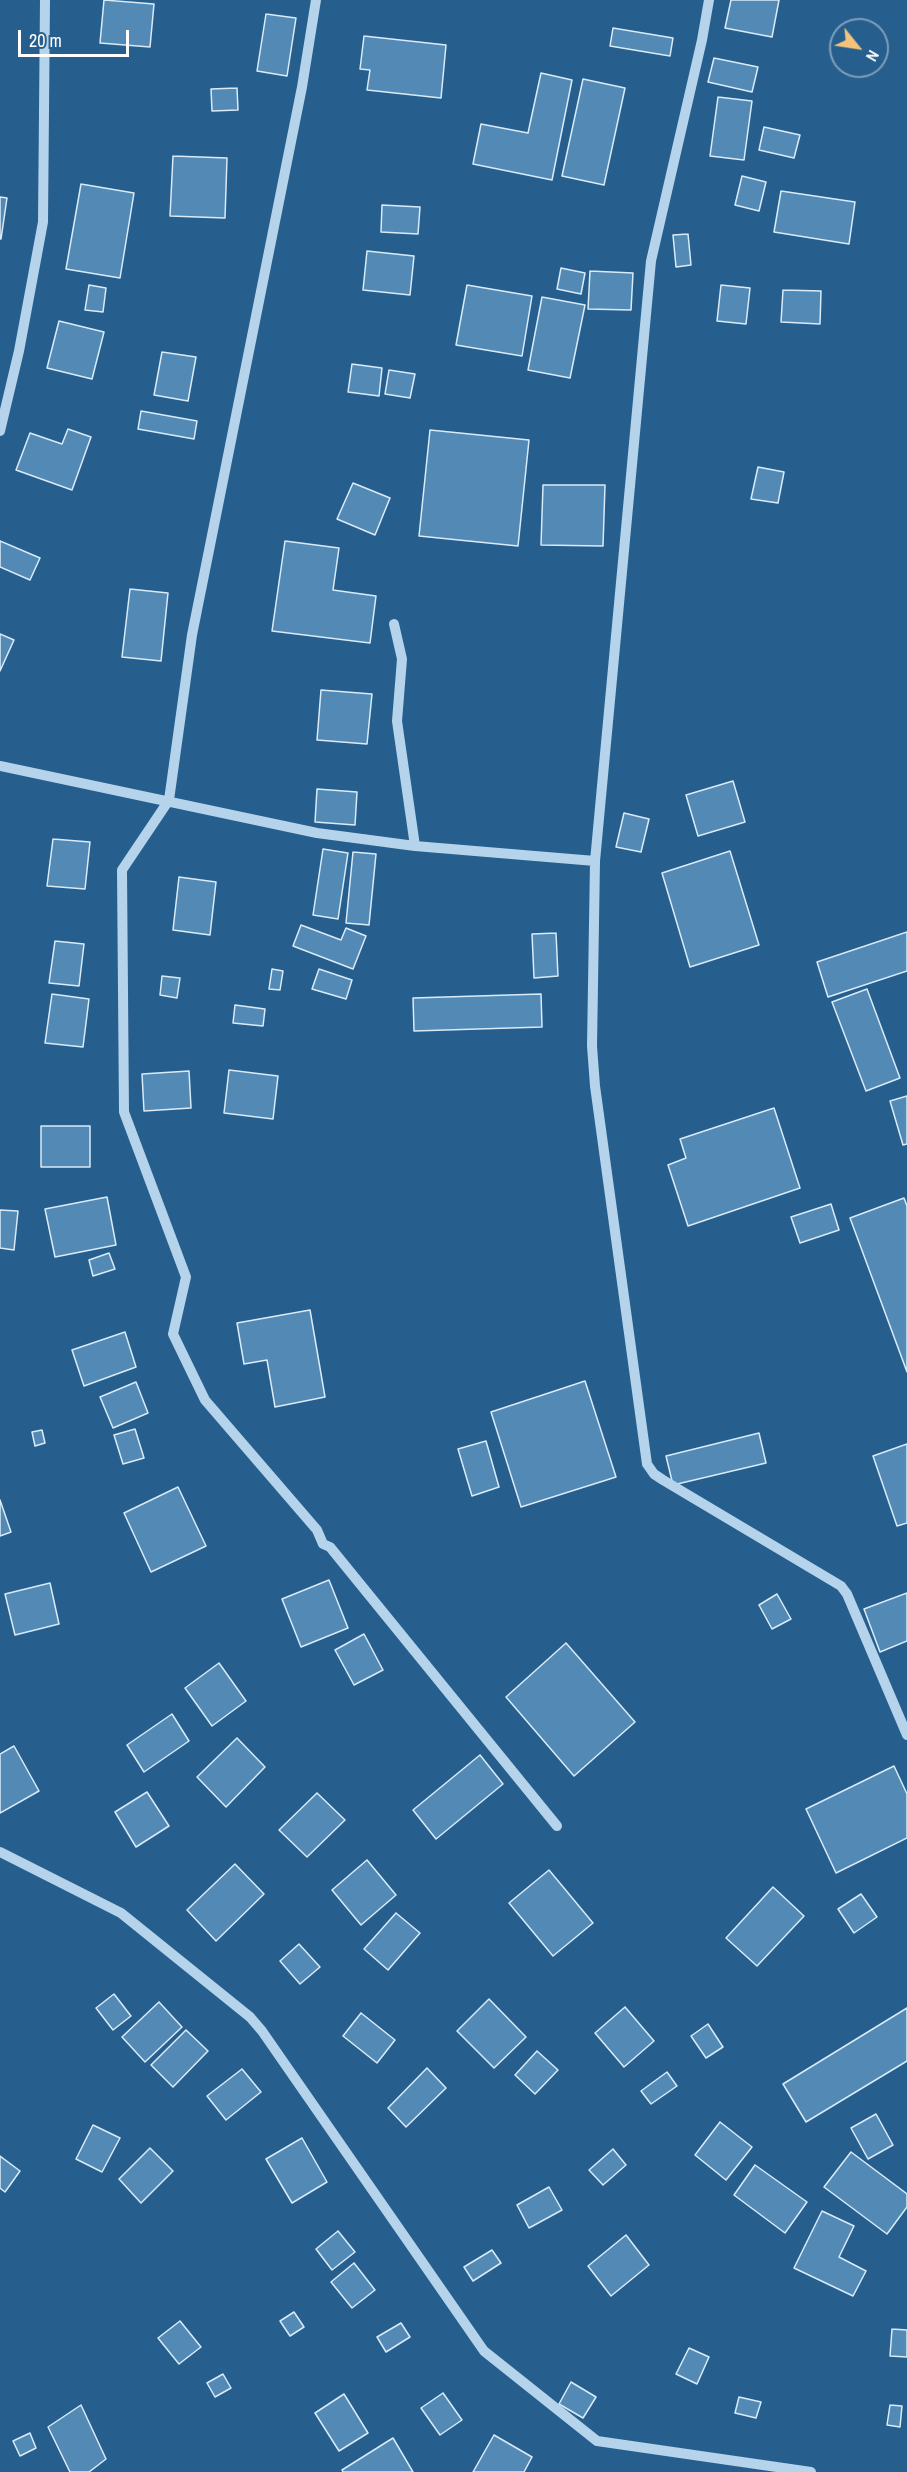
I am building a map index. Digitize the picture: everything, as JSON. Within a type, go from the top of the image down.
[{"type":"street","points":[[0,431],[19,351],[43,222],[45,0]]},
{"type":"street","points":[[316,0],[300,99],[192,635],[169,800],[122,870],[124,1112],[186,1277],[173,1334],[205,1400],[317,1530],[323,1544],[330,1547],[557,1826]]},
{"type":"street","points":[[709,0],[702,40],[651,261],[595,861],[592,1046],[595,1086],[647,1464],[654,1474],[663,1480],[841,1586],[847,1594],[907,1735]]},
{"type":"street","points":[[394,624],[402,659],[397,721],[415,846]]},
{"type":"street","points":[[0,766],[317,832],[415,846],[595,861]]},
{"type":"street","points":[[0,1852],[121,1913],[250,2018],[262,2031],[484,2351],[597,2441],[812,2472]]},
{"type":"building","points":[[104,0],[154,4],[150,47],[100,43]]},
{"type":"building","points":[[731,0],[779,0],[772,37],[725,28]]},
{"type":"building","points":[[266,14],[296,18],[287,76],[257,71]]},
{"type":"building","points":[[613,28],[673,38],[670,56],[610,46]]},
{"type":"building","points":[[364,36],[446,45],[441,98],[367,90],[370,70],[360,69]]},
{"type":"building","points":[[714,58],[758,67],[752,92],[708,82]]},
{"type":"building","points":[[541,73],[572,80],[552,180],[473,164],[481,124],[528,133]]},
{"type":"building","points":[[583,79],[625,88],[604,185],[562,176]]},
{"type":"building","points":[[237,88],[238,110],[212,111],[211,89]]},
{"type":"building","points":[[718,97],[752,101],[744,160],[710,156]]},
{"type":"building","points":[[764,127],[800,135],[794,158],[759,150]]},
{"type":"building","points":[[173,156],[227,158],[225,218],[170,216]]},
{"type":"building","points":[[742,176],[766,182],[759,211],[735,205]]},
{"type":"building","points":[[81,184],[134,193],[120,278],[66,269]]},
{"type":"building","points":[[781,191],[855,202],[849,244],[774,232]]},
{"type":"building","points":[[0,197],[7,198],[1,239],[0,239]]},
{"type":"building","points":[[382,205],[420,207],[418,234],[381,232]]},
{"type":"building","points":[[688,234],[691,265],[676,267],[673,235]]},
{"type":"building","points":[[367,251],[414,256],[410,295],[363,290]]},
{"type":"building","points":[[561,268],[585,273],[581,294],[557,289]]},
{"type":"building","points":[[590,271],[633,273],[631,310],[588,309]]},
{"type":"building","points":[[89,285],[106,288],[103,312],[85,310]]},
{"type":"building","points":[[467,285],[532,296],[522,356],[456,345]]},
{"type":"building","points":[[721,285],[750,288],[746,324],[717,321]]},
{"type":"building","points":[[783,290],[821,291],[820,324],[781,322]]},
{"type":"building","points":[[542,297],[585,305],[570,378],[528,370]]},
{"type":"building","points":[[59,321],[104,332],[92,379],[47,368]]},
{"type":"building","points":[[162,352],[196,357],[188,401],[154,395]]},
{"type":"building","points":[[352,364],[382,368],[379,396],[348,392]]},
{"type":"building","points":[[389,370],[415,374],[410,398],[385,394]]},
{"type":"building","points":[[141,411],[197,421],[194,439],[138,429]]},
{"type":"building","points":[[68,429],[91,437],[72,490],[16,470],[30,433],[62,444]]},
{"type":"building","points":[[430,430],[529,440],[518,546],[419,536]]},
{"type":"building","points":[[758,467],[784,472],[778,503],[751,499]]},
{"type":"building","points":[[353,483],[390,498],[375,535],[337,519]]},
{"type":"building","points":[[543,485],[605,485],[603,546],[541,545]]},
{"type":"building","points":[[0,541],[40,558],[30,580],[0,567]]},
{"type":"building","points":[[285,541],[339,548],[333,590],[376,596],[370,643],[272,631]]},
{"type":"building","points":[[130,589],[168,593],[161,661],[122,657]]},
{"type":"building","points":[[0,634],[14,640],[0,671]]},
{"type":"building","points":[[321,690],[372,694],[367,744],[317,740]]},
{"type":"building","points":[[733,781],[745,822],[698,836],[686,795]]},
{"type":"building","points":[[317,789],[357,792],[355,825],[315,822]]},
{"type":"building","points":[[624,813],[649,819],[641,852],[616,847]]},
{"type":"building","points":[[53,839],[90,842],[85,889],[47,886]]},
{"type":"building","points":[[323,849],[348,853],[338,919],[313,915]]},
{"type":"building","points":[[730,851],[759,945],[690,967],[662,873]]},
{"type":"building","points":[[353,852],[376,854],[369,925],[346,923]]},
{"type":"building","points":[[179,877],[216,882],[210,935],[173,930]]},
{"type":"building","points":[[301,925],[341,940],[346,928],[366,936],[353,969],[293,946]]},
{"type":"building","points":[[907,932],[907,971],[828,997],[817,962]]},
{"type":"building","points":[[556,933],[558,976],[534,978],[532,934]]},
{"type":"building","points":[[55,941],[84,944],[79,986],[49,983]]},
{"type":"building","points":[[272,969],[283,971],[280,990],[269,989]]},
{"type":"building","points":[[319,969],[352,980],[346,999],[312,989]]},
{"type":"building","points":[[162,976],[180,978],[177,998],[160,995]]},
{"type":"building","points":[[867,989],[900,1078],[866,1091],[832,1002]]},
{"type":"building","points":[[52,994],[89,999],[83,1047],[45,1043]]},
{"type":"building","points":[[541,994],[542,1027],[414,1031],[413,998]]},
{"type":"building","points":[[235,1005],[265,1009],[263,1026],[233,1023]]},
{"type":"building","points":[[229,1070],[278,1076],[273,1119],[224,1113]]},
{"type":"building","points":[[189,1071],[191,1108],[144,1111],[142,1074]]},
{"type":"building","points":[[907,1096],[907,1144],[903,1145],[890,1101]]},
{"type":"building","points":[[774,1108],[800,1188],[688,1226],[668,1165],[686,1158],[680,1139]]},
{"type":"building","points":[[41,1126],[90,1126],[90,1167],[41,1167]]},
{"type":"building","points":[[107,1197],[116,1245],[55,1257],[45,1209]]},
{"type":"building","points":[[904,1198],[907,1206],[907,1372],[850,1218]]},
{"type":"building","points":[[831,1204],[839,1230],[800,1243],[791,1217]]},
{"type":"building","points":[[0,1210],[18,1211],[14,1250],[0,1248]]},
{"type":"building","points":[[109,1253],[115,1269],[93,1276],[89,1260]]},
{"type":"building","points":[[310,1310],[325,1397],[275,1407],[267,1360],[244,1364],[237,1323]]},
{"type":"building","points":[[125,1332],[136,1367],[84,1386],[72,1350]]},
{"type":"building","points":[[585,1381],[616,1477],[521,1507],[491,1412]]},
{"type":"building","points":[[136,1382],[148,1413],[113,1428],[100,1397]]},
{"type":"building","points":[[135,1429],[144,1458],[123,1464],[114,1435]]},
{"type":"building","points":[[42,1430],[45,1443],[35,1446],[32,1432]]},
{"type":"building","points":[[759,1433],[766,1463],[673,1485],[666,1456]]},
{"type":"building","points":[[486,1441],[499,1487],[472,1496],[458,1449]]},
{"type":"building","points":[[907,1444],[907,1523],[897,1526],[873,1456]]},
{"type":"building","points":[[178,1487],[206,1546],[151,1572],[124,1513]]},
{"type":"building","points":[[0,1500],[11,1532],[0,1536]]},
{"type":"building","points":[[329,1580],[348,1628],[301,1647],[282,1599]]},
{"type":"building","points":[[50,1583],[59,1624],[15,1635],[5,1594]]},
{"type":"building","points":[[907,1593],[907,1641],[880,1652],[864,1609]]},
{"type":"building","points":[[777,1594],[791,1619],[772,1629],[759,1605]]},
{"type":"building","points":[[364,1634],[383,1670],[354,1685],[335,1650]]},
{"type":"building","points":[[566,1643],[635,1722],[574,1776],[506,1697]]},
{"type":"building","points":[[219,1663],[246,1701],[212,1726],[185,1688]]},
{"type":"building","points":[[172,1714],[189,1741],[144,1772],[127,1745]]},
{"type":"building","points":[[237,1738],[265,1767],[226,1807],[197,1777]]},
{"type":"building","points":[[14,1746],[39,1791],[0,1813],[0,1754]]},
{"type":"building","points":[[480,1755],[503,1784],[436,1839],[413,1810]]},
{"type":"building","points":[[894,1766],[907,1794],[907,1838],[836,1873],[806,1809]]},
{"type":"building","points":[[147,1792],[169,1826],[136,1847],[115,1812]]},
{"type":"building","points":[[317,1793],[345,1820],[307,1857],[279,1830]]},
{"type":"building","points":[[367,1860],[396,1895],[361,1925],[332,1890]]},
{"type":"building","points":[[235,1864],[264,1894],[216,1941],[187,1910]]},
{"type":"building","points":[[549,1870],[593,1923],[553,1956],[509,1903]]},
{"type":"building","points":[[773,1887],[804,1916],[757,1966],[726,1938]]},
{"type":"building","points":[[861,1894],[877,1917],[854,1933],[838,1909]]},
{"type":"building","points":[[396,1913],[420,1933],[388,1970],[364,1949]]},
{"type":"building","points":[[299,1944],[320,1967],[300,1984],[280,1961]]},
{"type":"building","points":[[114,1994],[131,2016],[113,2030],[96,2008]]},
{"type":"building","points":[[489,1999],[526,2037],[494,2068],[457,2031]]},
{"type":"building","points":[[159,2002],[182,2027],[145,2062],[122,2037]]},
{"type":"building","points":[[625,2007],[654,2041],[624,2067],[595,2033]]},
{"type":"building","points":[[907,2008],[907,2061],[806,2122],[783,2084]]},
{"type":"building","points":[[361,2013],[395,2040],[377,2063],[343,2036]]},
{"type":"building","points":[[708,2024],[723,2047],[706,2058],[691,2036]]},
{"type":"building","points":[[186,2030],[208,2051],[173,2087],[151,2065]]},
{"type":"building","points":[[537,2051],[558,2070],[535,2094],[515,2075]]},
{"type":"building","points":[[427,2068],[446,2088],[406,2127],[388,2108]]},
{"type":"building","points":[[242,2069],[261,2092],[226,2120],[207,2096]]},
{"type":"building","points":[[667,2072],[677,2086],[651,2104],[641,2091]]},
{"type":"building","points":[[876,2114],[893,2145],[868,2159],[851,2128]]},
{"type":"building","points":[[720,2122],[752,2147],[726,2180],[695,2155]]},
{"type":"building","points":[[93,2125],[120,2138],[102,2172],[76,2159]]},
{"type":"building","points":[[302,2138],[327,2182],[292,2203],[266,2159]]},
{"type":"building","points":[[150,2148],[173,2171],[141,2203],[119,2179]]},
{"type":"building","points":[[613,2149],[626,2165],[603,2185],[589,2170]]},
{"type":"building","points":[[851,2152],[907,2194],[907,2207],[887,2234],[824,2187]]},
{"type":"building","points":[[0,2156],[20,2171],[5,2192],[0,2188]]},
{"type":"building","points":[[755,2165],[807,2202],[785,2233],[734,2195]]},
{"type":"building","points":[[549,2187],[562,2210],[529,2228],[517,2205]]},
{"type":"building","points":[[822,2211],[854,2226],[839,2257],[866,2271],[853,2296],[794,2268]]},
{"type":"building","points":[[338,2231],[355,2252],[332,2270],[316,2249]]},
{"type":"building","points":[[626,2235],[649,2265],[611,2296],[588,2266]]},
{"type":"building","points":[[492,2250],[501,2263],[473,2281],[464,2267]]},
{"type":"building","points":[[354,2263],[375,2290],[352,2308],[331,2282]]},
{"type":"building","points":[[294,2312],[304,2327],[290,2336],[280,2321]]},
{"type":"building","points":[[180,2321],[201,2347],[179,2364],[158,2338]]},
{"type":"building","points":[[401,2323],[410,2337],[386,2352],[377,2337]]},
{"type":"building","points":[[892,2329],[907,2330],[907,2357],[890,2356]]},
{"type":"building","points":[[689,2348],[709,2357],[697,2384],[676,2374]]},
{"type":"building","points":[[223,2374],[231,2388],[215,2397],[207,2383]]},
{"type":"building","points":[[571,2382],[596,2397],[583,2418],[559,2404]]},
{"type":"building","points":[[443,2393],[462,2420],[440,2435],[421,2408]]},
{"type":"building","points":[[344,2394],[368,2433],[339,2451],[315,2413]]},
{"type":"building","points":[[739,2397],[761,2402],[756,2418],[735,2413]]},
{"type":"building","points":[[81,2405],[106,2459],[89,2472],[70,2472],[48,2427]]},
{"type":"building","points":[[890,2405],[902,2406],[900,2427],[887,2425]]},
{"type":"building","points":[[30,2433],[36,2448],[20,2456],[13,2441]]},
{"type":"building","points":[[494,2435],[532,2457],[524,2472],[473,2472]]},
{"type":"building","points":[[393,2438],[413,2472],[343,2472],[342,2470]]}]
